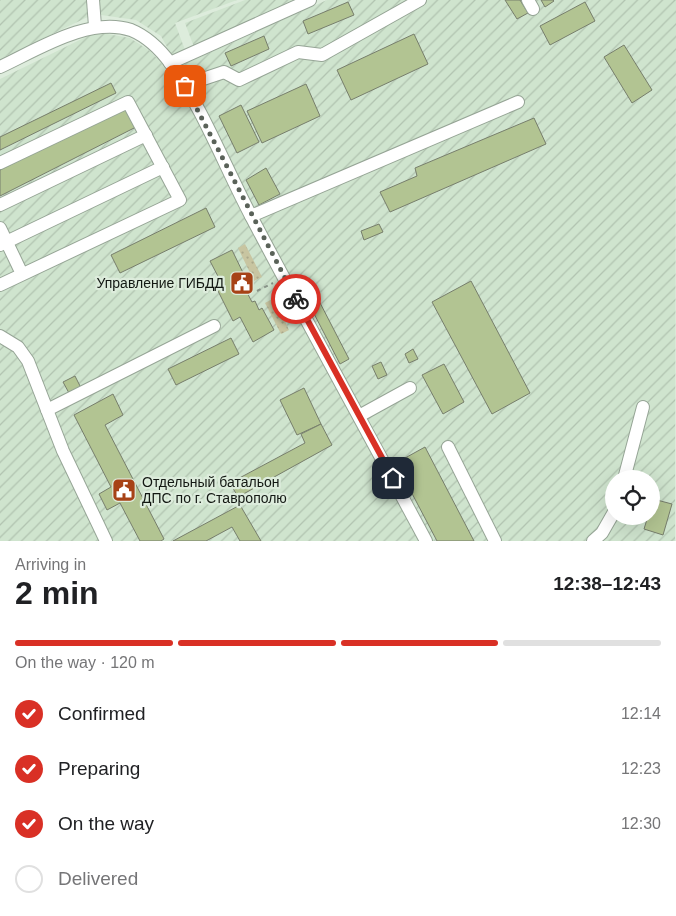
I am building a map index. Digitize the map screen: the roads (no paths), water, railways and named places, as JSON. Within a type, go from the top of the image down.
[{"type":"street","points":[[93,0],[95,26]]},
{"type":"street","points":[[170,63],[310,0]]},
{"type":"street","points":[[185,86],[224,72],[239,80],[298,52],[322,55],[420,0]]},
{"type":"street","points":[[0,67],[54,42],[95,26],[114,25],[133,31],[159,48],[185,86],[251,216],[426,541]]},
{"type":"street","points":[[0,163],[128,102],[180,200],[0,285]]},
{"type":"street","points":[[251,216],[518,102]]},
{"type":"street","points":[[0,205],[146,135]]},
{"type":"street","points":[[3,243],[163,167]]},
{"type":"street","points":[[0,228],[3,243],[22,274]]},
{"type":"street","points":[[47,410],[214,326]]},
{"type":"street","points":[[0,336],[18,347],[28,361],[62,451],[106,541]]},
{"type":"street","points":[[359,416],[410,388]]},
{"type":"street","points":[[626,470],[643,408]]},
{"type":"street","points":[[448,447],[495,541]]},
{"type":"street","points":[[593,541],[602,533],[607,525]]},
{"type":"place","name":"Управление ГИБДД","points":[[242,283]]},
{"type":"place","name":"Отдельный батальон ДПС по г. Ставрополю","points":[[124,490]]}]
